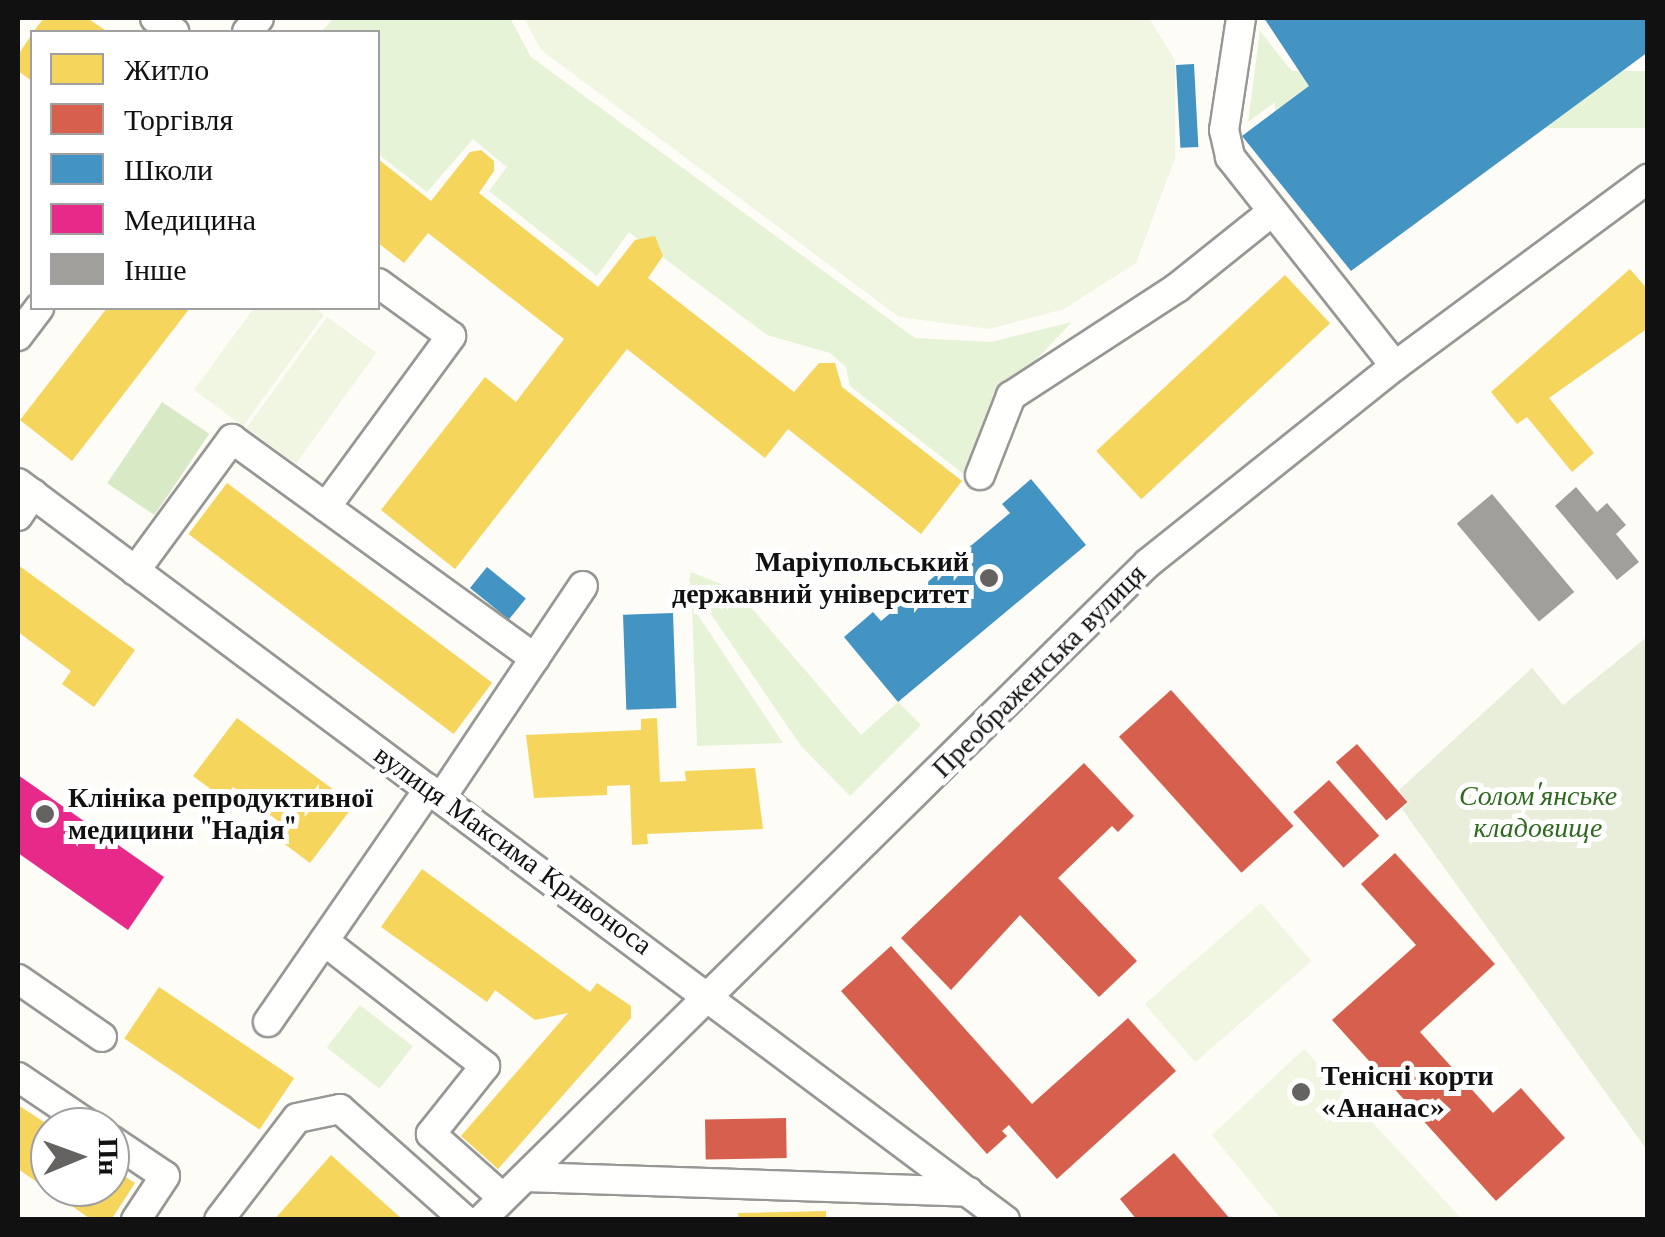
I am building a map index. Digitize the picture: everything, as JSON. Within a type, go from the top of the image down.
[{"type":"street","points":[[1241,18],[1225,144],[1269,214],[1395,366]]},
{"type":"street","name":"Преображенська вулиця","points":[[480,1220],[1148,563],[1395,366],[1648,179]]},
{"type":"street","points":[[980,475],[1011,396],[1178,287],[1269,214]]},
{"type":"street","points":[[326,507],[451,336],[380,284]]},
{"type":"street","points":[[18,336],[38,310]]},
{"type":"street","points":[[135,571],[232,440],[535,658]]},
{"type":"street","name":"вулиця Максима Кривоноса","points":[[23,498],[135,571],[712,995],[1005,1220]]},
{"type":"street","points":[[268,1022],[535,658],[583,586]]},
{"type":"street","points":[[324,941],[485,1066],[431,1134],[503,1198]]},
{"type":"street","points":[[18,980],[102,1037]]},
{"type":"street","points":[[18,1077],[62,1107]]},
{"type":"street","points":[[218,1220],[298,1118],[340,1109],[465,1220]]},
{"type":"street","points":[[130,1152],[165,1176],[136,1220]]},
{"type":"street","points":[[524,1177],[969,1192]]},
{"type":"green space","points":[[334,18],[510,18],[531,57],[915,338],[991,342],[1072,322],[1000,398],[966,476],[850,386],[846,367],[830,353],[767,335],[629,232],[597,276],[489,191],[507,167],[473,139],[427,192],[380,156],[380,30],[323,30]]},
{"type":"green space","points":[[524,18],[1149,18],[1175,60],[1175,158],[1136,263],[1064,309],[989,329],[899,317],[541,50]]},
{"type":"green space","points":[[1260,31],[1301,83],[1248,122]]},
{"type":"green space","points":[[1275,71],[1647,71],[1647,128],[1275,128]]},
{"type":"green space","points":[[253,310],[318,310],[324,315],[243,426],[194,390]]},
{"type":"green space","points":[[327,317],[376,353],[296,464],[246,428]]},
{"type":"green space","points":[[162,402],[209,434],[154,515],[107,483]]},
{"type":"green space","points":[[691,572],[736,590],[861,735],[898,702],[921,725],[850,796],[801,746],[689,582]]},
{"type":"green space","points":[[692,606],[783,743],[697,746]]},
{"type":"green space","name":"Солом'янське кладовище","points":[[1647,637],[1647,1150],[1402,809],[1409,802],[1399,790],[1532,668],[1563,705]]},
{"type":"green space","points":[[1261,903],[1312,961],[1195,1062],[1145,1004]]},
{"type":"green space","points":[[360,1005],[413,1046],[380,1089],[327,1048]]},
{"type":"green space","name":"Тенісні корти «Ананас»","points":[[1304,1049],[1462,1219],[1281,1219],[1212,1135]]},
{"type":"building: Житло","points":[[44,18],[87,18],[105,30],[35,30]]},
{"type":"building: Житло","points":[[30,37],[30,80],[18,71],[18,55]]},
{"type":"building: Житло","points":[[481,150],[494,161],[494,171],[479,193],[598,287],[635,240],[655,236],[663,256],[648,278],[794,392],[819,363],[835,363],[842,387],[962,481],[921,534],[788,429],[765,458],[627,349],[455,569],[381,510],[485,377],[516,402],[564,339],[428,233],[404,263],[380,245],[380,161],[431,201],[470,152]]},
{"type":"building: Житло","points":[[1630,269],[1648,290],[1648,328],[1549,398],[1594,453],[1572,472],[1527,417],[1517,424],[1491,392]]},
{"type":"building: Житло","points":[[1285,275],[1330,323],[1141,499],[1096,451]]},
{"type":"building: Житло","points":[[105,310],[188,310],[72,461],[20,420]]},
{"type":"building: Житло","points":[[227,483],[492,683],[454,734],[188,534]]},
{"type":"building: Житло","points":[[18,565],[135,650],[94,707],[62,684],[71,671],[18,632]]},
{"type":"building: Житло","points":[[237,718],[354,805],[310,863],[278,839],[286,827],[233,787],[224,799],[193,776]]},
{"type":"building: Житло","points":[[657,718],[660,782],[686,781],[685,771],[755,768],[763,829],[647,834],[648,844],[632,845],[630,785],[607,786],[607,795],[534,798],[526,735],[641,730],[641,719]]},
{"type":"building: Житло","points":[[422,869],[590,992],[597,983],[631,1006],[631,1018],[498,1169],[461,1136],[568,1013],[535,1020],[495,990],[487,1002],[381,927]]},
{"type":"building: Житло","points":[[159,987],[294,1078],[259,1130],[124,1038]]},
{"type":"building: Житло","points":[[18,1105],[30,1113],[30,1177],[18,1169]]},
{"type":"building: Житло","points":[[331,1155],[403,1220],[274,1220]]},
{"type":"building: Житло","points":[[73,1207],[119,1207],[111,1220],[92,1220]]},
{"type":"building: Житло","points":[[826,1211],[826,1220],[739,1220],[738,1213]]},
{"type":"building: Торгівля","points":[[1171,690],[1293,826],[1241,873],[1119,737]]},
{"type":"building: Торгівля","points":[[1357,744],[1408,802],[1386,820],[1336,762]]},
{"type":"building: Торгівля","points":[[1084,763],[1134,816],[1118,832],[1112,826],[1058,878],[1137,961],[1099,997],[1020,915],[951,990],[901,938]]},
{"type":"building: Торгівля","points":[[1329,780],[1379,836],[1344,868],[1293,812]]},
{"type":"building: Торгівля","points":[[1395,853],[1495,964],[1420,1032],[1493,1113],[1521,1088],[1565,1138],[1496,1201],[1332,1020],[1416,945],[1361,884]]},
{"type":"building: Торгівля","points":[[891,946],[1032,1104],[1128,1018],[1176,1071],[1057,1179],[1009,1125],[1002,1131],[1007,1136],[987,1154],[841,991]]},
{"type":"building: Торгівля","points":[[786,1118],[787,1158],[706,1159],[705,1119]]},
{"type":"building: Торгівля","points":[[1174,1153],[1231,1220],[1137,1220],[1120,1199]]},
{"type":"building: Школи","points":[[1264,18],[1648,18],[1648,52],[1351,271],[1242,136],[1309,86]]},
{"type":"building: Школи","points":[[1194,64],[1198,147],[1180,148],[1176,65]]},
{"type":"building: Школи","name":"Маріупольський державний університет","points":[[1031,479],[1086,545],[898,702],[844,637],[873,612],[881,621],[1010,513],[1002,504]]},
{"type":"building: Школи","points":[[487,567],[526,598],[509,619],[470,588]]},
{"type":"building: Школи","points":[[673,613],[676,708],[626,710],[623,615]]},
{"type":"building: Медицина","name":"Клініка репродуктивної медицини \"Надія\"","points":[[18,775],[164,877],[128,930],[18,853]]},
{"type":"building: Інше","points":[[1576,487],[1597,512],[1607,503],[1626,525],[1616,534],[1639,562],[1617,580],[1555,506]]},
{"type":"building: Інше","points":[[1492,494],[1574,592],[1539,622],[1457,524]]},
{"type":"place","name":"Маріупольський державний університет","points":[[989,578]]},
{"type":"place","name":"Клініка репродуктивної медицини \"Надія\"","points":[[45,814]]},
{"type":"place","name":"Тенісні корти «Ананас»","points":[[1301,1092]]}]
